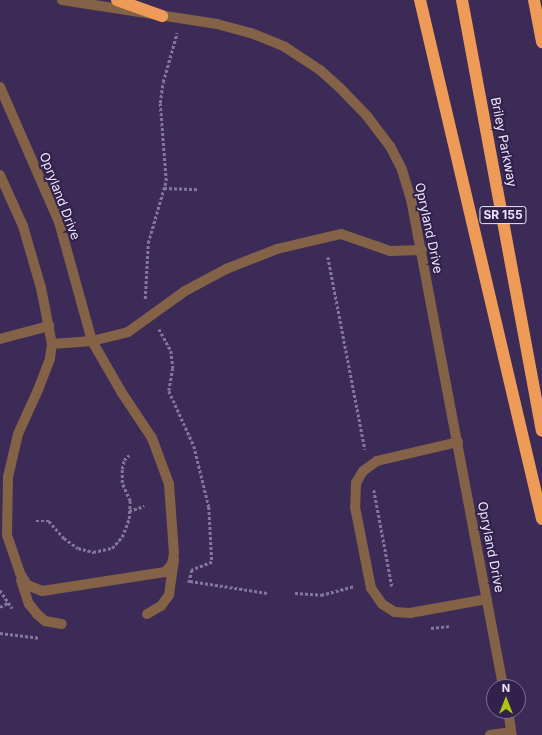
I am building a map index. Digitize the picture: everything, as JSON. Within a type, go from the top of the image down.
[{"type":"highway","points":[[117,0],[162,16]]},
{"type":"highway","points":[[420,0],[542,519]]},
{"type":"highway","name":"Briley Parkway","points":[[462,0],[542,431]]},
{"type":"highway","points":[[534,0],[542,42]]},
{"type":"lane","name":"Opryland Drive","points":[[62,0],[183,19],[251,33],[285,48],[320,70],[340,88],[367,116],[393,152],[411,199],[422,250],[502,679]]},
{"type":"lane","name":"Opryland Drive","points":[[0,87],[59,222],[92,340],[122,393],[152,438],[168,484],[174,553],[169,595],[161,606],[146,614]]},
{"type":"lane","points":[[0,176],[23,226],[41,288],[52,344],[50,358],[18,434],[8,477],[7,535],[29,604],[36,614],[45,621],[62,624]]},
{"type":"lane","points":[[52,344],[92,340],[128,332],[185,291],[226,270],[277,249],[341,234],[390,250],[422,250]]},
{"type":"lane","points":[[0,339],[49,326]]},
{"type":"lane","points":[[458,442],[377,461],[363,471],[356,483],[355,507],[371,588],[382,604],[395,612],[410,613],[487,599]]},
{"type":"lane","points":[[20,573],[27,585],[34,589],[57,589],[156,576],[165,572],[172,564],[174,553]]},
{"type":"lane","points":[[490,735],[512,733],[509,719]]},
{"type":"path","points":[[183,19],[173,43],[160,103],[166,161],[164,188],[148,243],[145,303],[150,315],[171,351],[173,368],[169,391],[194,446],[209,508],[212,562],[192,570],[187,588]]},
{"type":"path","points":[[164,188],[199,189]]},
{"type":"path","points":[[36,521],[49,520],[64,538],[78,548],[94,552],[112,548],[122,537],[129,511],[130,501],[122,483],[124,460],[129,455]]},
{"type":"path","points":[[374,489],[392,586]]},
{"type":"path","points":[[129,511],[144,506]]},
{"type":"path","points":[[190,581],[267,593]]},
{"type":"path","points":[[295,593],[321,595],[357,586]]},
{"type":"path","points":[[0,590],[8,603],[0,607]]},
{"type":"path","points":[[0,633],[41,638]]}]
